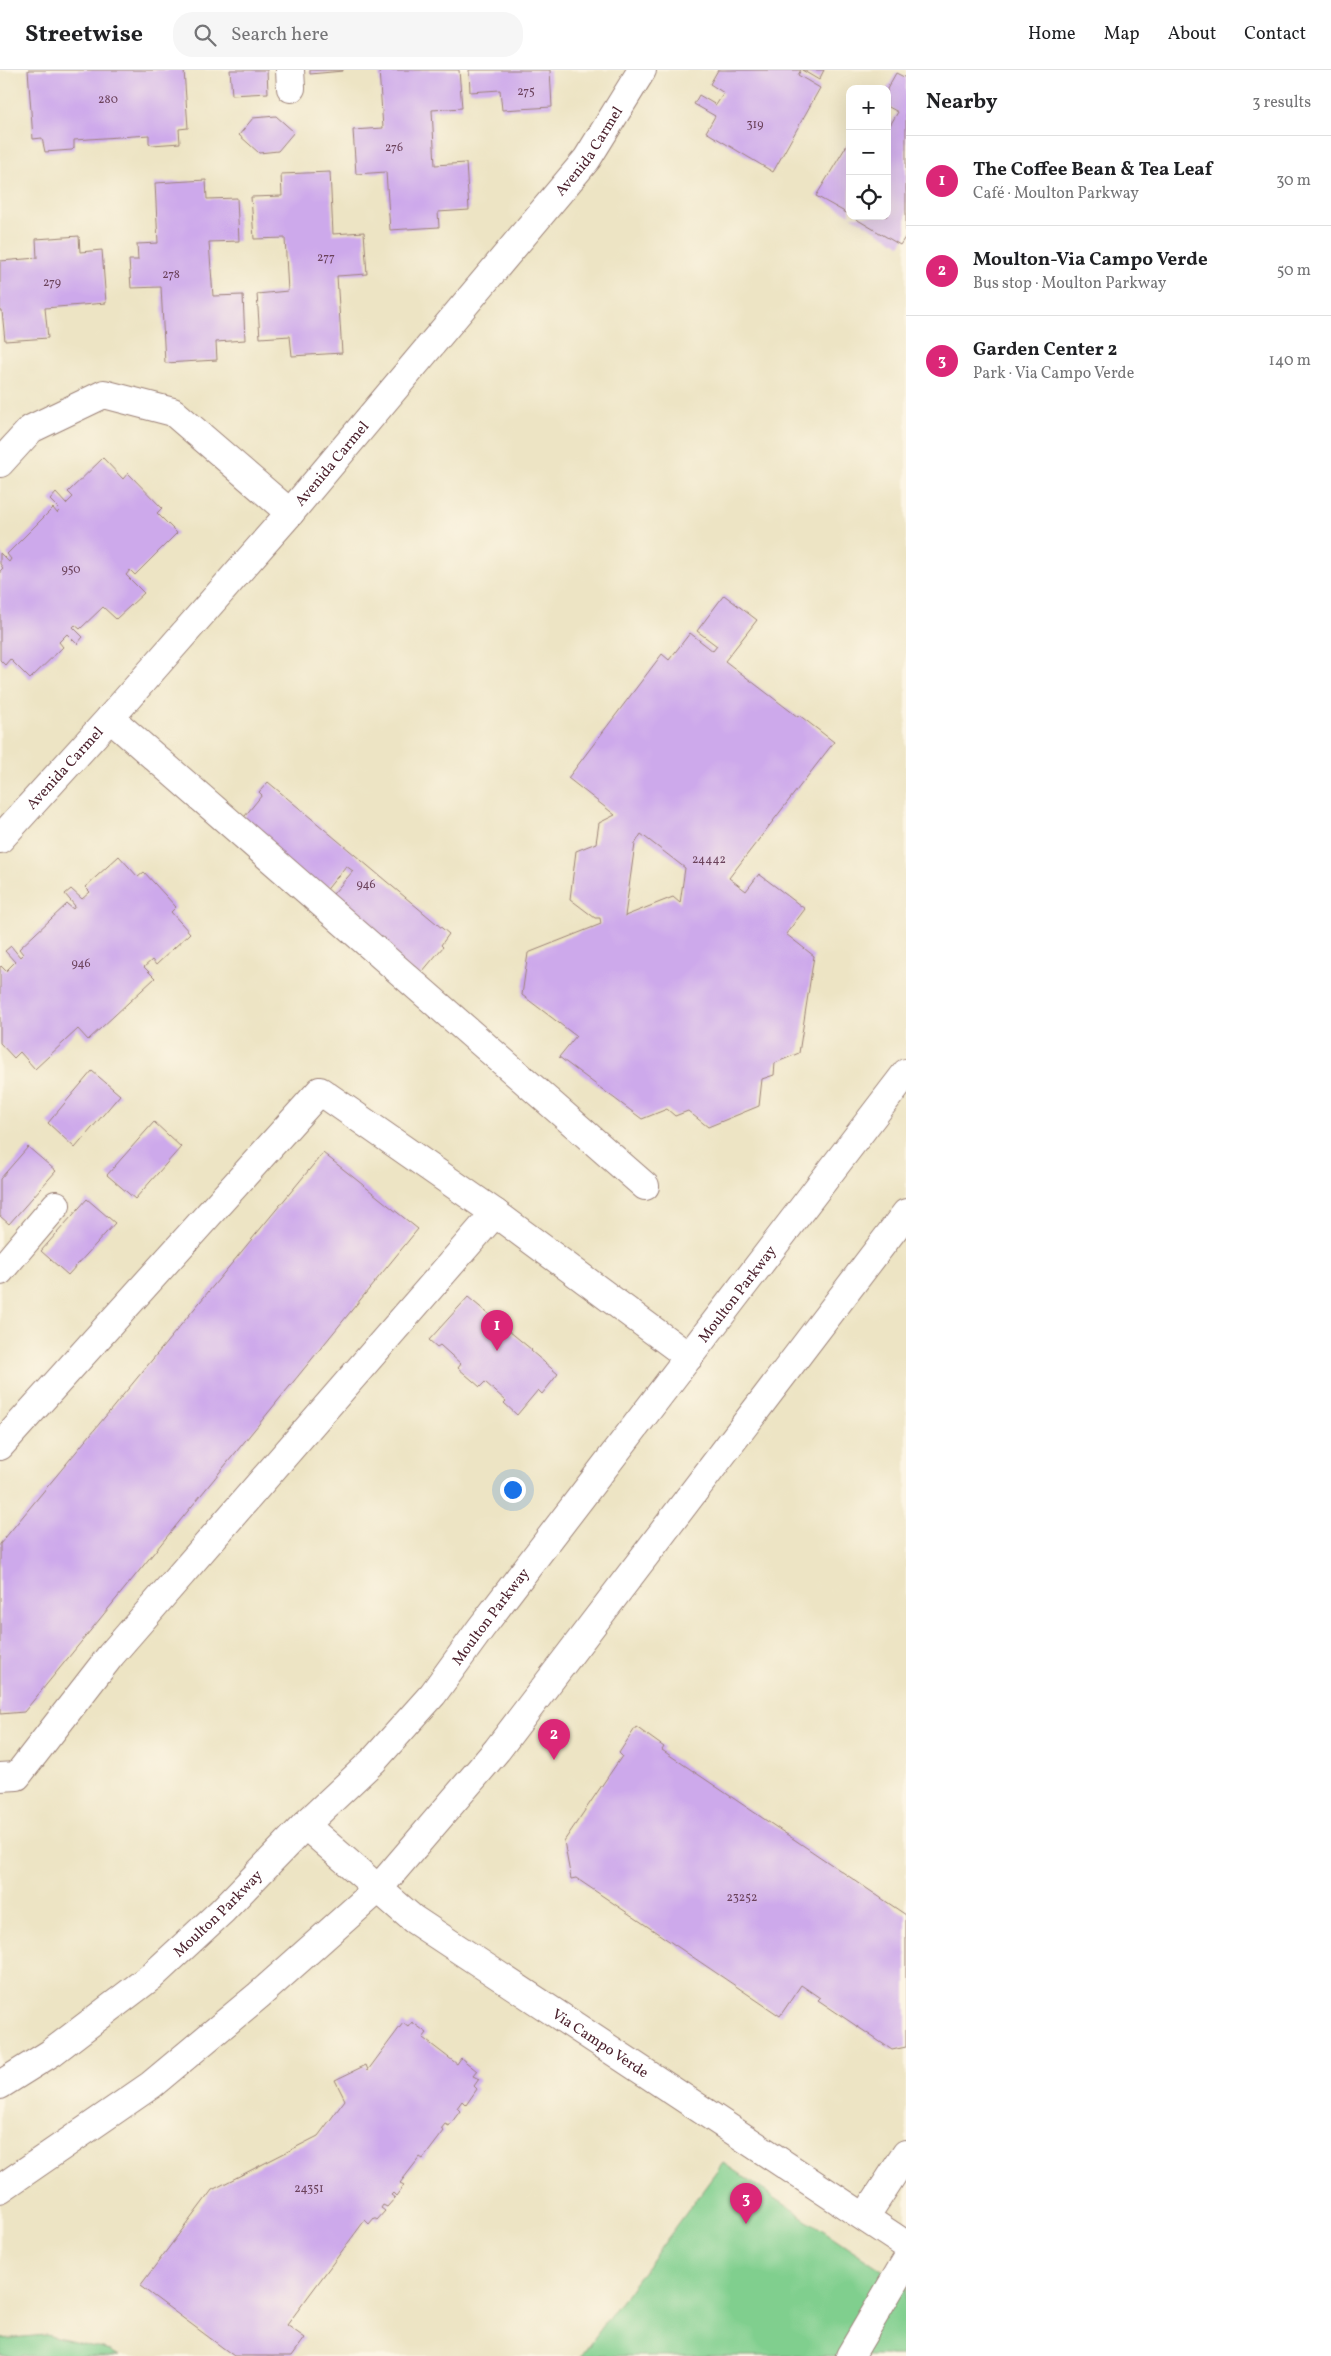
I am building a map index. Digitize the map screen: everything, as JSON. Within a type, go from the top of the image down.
[{"type":"main road","name":"Avenida Carmel","points":[[0,840],[290,513],[587,159],[642,70]]},
{"type":"main road","points":[[0,463],[31,429],[104,394],[174,412],[290,513]]},
{"type":"main road","points":[[110,718],[645,1186]]},
{"type":"main road","name":"Moulton Parkway","points":[[0,2085],[51,2053],[152,1976],[222,1911],[305,1825],[374,1760],[433,1694],[481,1628],[906,1073]]},
{"type":"main road","points":[[0,1446],[320,1091],[495,1214],[689,1357]]},
{"type":"main road","points":[[0,1271],[56,1205]]},
{"type":"main road","points":[[0,2189],[151,2085],[259,1995],[378,1889],[497,1750],[906,1213]]},
{"type":"main road","points":[[0,1777],[17,1776],[111,1654],[495,1214]]},
{"type":"main road","name":"Via Campo Verde","points":[[305,1825],[413,1918],[906,2245]]},
{"type":"main road","points":[[864,2217],[906,2154]]},
{"type":"main road","points":[[850,2356],[906,2261]]},
{"type":"green space","points":[[723,2163],[906,2286],[906,2356],[581,2356]]},
{"type":"green space","points":[[46,2335],[111,2351],[119,2356],[0,2356],[0,2339]]},
{"type":"building","points":[[28,70],[184,70],[188,128],[179,129],[180,143],[152,145],[149,143],[149,135],[74,140],[74,148],[72,150],[45,152],[42,138],[33,139]]},
{"type":"building","points":[[230,70],[267,70],[268,93],[232,95]]},
{"type":"building","points":[[310,70],[343,70],[343,71],[310,74]]},
{"type":"building","points":[[379,70],[459,70],[462,108],[432,110],[435,165],[466,163],[469,210],[438,212],[439,227],[390,230],[386,172],[356,174],[353,130],[383,128]]},
{"type":"building","points":[[469,70],[550,70],[552,107],[502,110],[500,90],[470,92]]},
{"type":"building","points":[[718,70],[801,70],[798,75],[820,88],[773,172],[706,132],[715,116],[694,104],[699,95],[716,105],[724,93],[710,84]]},
{"type":"building","points":[[802,70],[824,70],[819,80]]},
{"type":"building","points":[[896,73],[906,78],[906,236],[900,245],[858,220],[891,220],[891,124],[898,112],[891,108],[891,85],[889,85]]},
{"type":"building","points":[[276,116],[294,132],[278,151],[259,153],[239,135],[253,118]]},
{"type":"building","points":[[846,147],[846,213],[816,196]]},
{"type":"building","points":[[330,172],[333,234],[364,232],[367,274],[337,276],[342,353],[292,356],[290,336],[260,338],[257,294],[288,291],[285,238],[254,239],[251,197],[282,196],[281,174]]},
{"type":"building","points":[[206,180],[207,199],[237,198],[239,241],[209,242],[213,296],[243,295],[245,340],[216,342],[217,360],[165,363],[161,287],[131,288],[129,260],[138,260],[137,244],[158,243],[155,183]]},
{"type":"building","points":[[79,236],[80,252],[102,250],[106,303],[45,308],[48,338],[5,341],[2,311],[0,311],[0,261],[37,258],[36,239]]},
{"type":"building","points":[[103,458],[123,479],[128,473],[162,508],[157,513],[177,533],[135,575],[130,570],[126,575],[144,593],[116,619],[103,607],[80,629],[75,625],[73,627],[83,637],[77,644],[67,634],[59,642],[63,647],[30,679],[10,659],[5,665],[0,660],[0,571],[3,568],[0,564],[0,553],[9,562],[11,559],[7,554],[53,508],[57,513],[60,510],[50,500],[56,493],[66,504],[73,497],[68,492]]},
{"type":"building","points":[[724,595],[757,620],[725,661],[834,742],[729,878],[746,891],[759,874],[805,909],[786,934],[814,956],[799,1053],[775,1063],[774,1075],[762,1079],[759,1106],[708,1127],[688,1111],[675,1116],[667,1109],[642,1119],[559,1057],[576,1036],[522,995],[528,953],[601,924],[600,918],[595,918],[570,899],[576,851],[596,843],[599,823],[615,815],[568,778],[662,654],[669,660],[690,633],[713,651],[717,646],[697,631]],"holes":[[[641,834],[685,868],[680,903],[673,897],[625,916],[635,844]]]},
{"type":"building","points":[[268,782],[449,934],[441,945],[443,947],[417,978],[326,902],[353,871],[346,866],[320,898],[236,827],[262,795],[259,792]]},
{"type":"building","points":[[119,856],[138,877],[144,872],[176,907],[171,912],[190,933],[156,965],[152,960],[144,967],[155,978],[88,1040],[78,1029],[35,1069],[20,1052],[14,1058],[0,1043],[0,967],[6,971],[15,962],[5,951],[11,946],[20,957],[23,954],[19,949],[67,904],[73,909],[75,906],[65,894],[71,889],[82,899],[90,892],[85,887]]},
{"type":"building","points":[[92,1071],[120,1095],[75,1148],[48,1123]]},
{"type":"building","points":[[154,1122],[181,1147],[135,1199],[107,1175]]},
{"type":"building","points":[[28,1147],[56,1171],[9,1224],[0,1216],[0,1179]]},
{"type":"building","points":[[323,1153],[418,1229],[24,1712],[0,1714],[0,1544]]},
{"type":"building","points":[[87,1199],[115,1223],[68,1275],[41,1251]]},
{"type":"building","points":[[468,1297],[558,1374],[542,1394],[538,1390],[517,1415],[504,1403],[506,1401],[485,1382],[480,1387],[458,1368],[461,1364],[440,1345],[437,1347],[429,1340]]},
{"type":"building","points":[[636,1727],[664,1747],[662,1750],[906,1915],[906,2047],[892,2050],[818,2000],[820,1998],[801,1985],[780,2016],[576,1878],[571,1879],[564,1841],[622,1756],[619,1753]]},
{"type":"building","points":[[412,2022],[427,2033],[423,2038],[457,2064],[461,2058],[477,2071],[473,2076],[479,2079],[474,2086],[477,2089],[466,2105],[462,2101],[457,2108],[460,2111],[449,2126],[445,2124],[441,2129],[444,2131],[423,2159],[420,2157],[400,2183],[404,2185],[396,2196],[393,2193],[391,2195],[395,2198],[387,2207],[383,2205],[381,2208],[385,2211],[377,2220],[374,2218],[369,2224],[365,2220],[287,2325],[305,2338],[292,2356],[234,2356],[140,2286],[212,2190],[318,2136],[345,2100],[335,2080],[366,2065],[368,2070],[403,2023],[408,2027]]},
{"type":"place","name":"The Coffee Bean & Tea Leaf","points":[[497,1351]]},
{"type":"place","name":"Moulton-Via Campo Verde","points":[[554,1760]]},
{"type":"place","name":"Garden Center 2","points":[[746,2224]]}]
